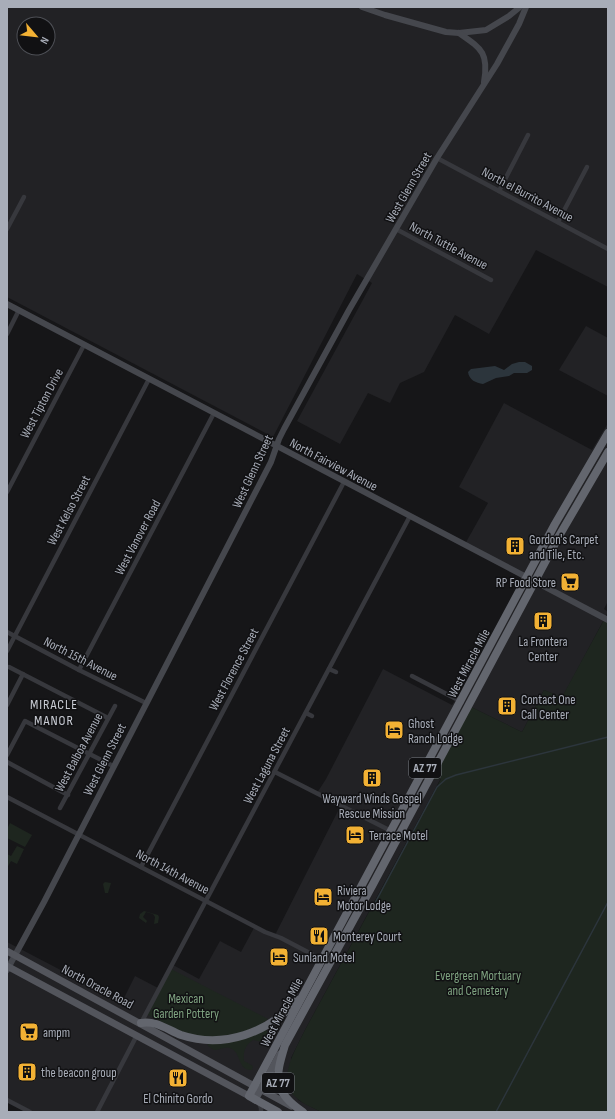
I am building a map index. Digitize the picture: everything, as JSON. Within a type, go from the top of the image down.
[{"type":"highway","name":"West Miracle Mile","points":[[254,1099],[258,1087],[322,960],[557,521],[608,433]]},
{"type":"highway","points":[[608,441],[605,450],[608,452]]},
{"type":"highway","name":"West Miracle Mile","points":[[285,1045],[400,835],[565,525],[608,452]]},
{"type":"highway","points":[[141,1023],[153,1023],[177,1033],[198,1039],[209,1040],[235,1038],[256,1031],[274,1021],[290,1007],[310,983]]},
{"type":"highway","name":"AZ 77","points":[[285,1045],[278,1070],[278,1081],[285,1098],[303,1112]]},
{"type":"highway","name":"North Oracle Road","points":[[254,1099],[278,1112]]},
{"type":"main road","name":"North Oracle Road","points":[[7,951],[303,1112]]},
{"type":"main road","name":"North Oracle Road","points":[[8,967],[254,1099]]},
{"type":"main road","name":"West Miracle Mile","points":[[258,1087],[285,1045]]},
{"type":"street","points":[[362,7],[446,32],[459,33],[486,30],[509,16],[520,7]]},
{"type":"street","name":"West Glenn Street","points":[[8,967],[44,902],[271,462],[279,439],[346,317],[437,158],[497,64],[520,24],[526,7]]},
{"type":"street","points":[[459,33],[477,45],[484,53],[486,65],[483,85]]},
{"type":"street","points":[[500,191],[528,135]]},
{"type":"street","name":"North el Burrito Avenue","points":[[437,158],[608,249]]},
{"type":"street","points":[[558,222],[587,167]]},
{"type":"street","points":[[7,229],[24,197]]},
{"type":"street","name":"North Tuttle Avenue","points":[[396,229],[491,280]]},
{"type":"street","name":"North Fairview Avenue","points":[[7,304],[608,620]]},
{"type":"street","points":[[7,334],[19,310]]},
{"type":"street","name":"West Tipton Drive","points":[[7,492],[84,345]]},
{"type":"street","name":"West Kelso Street","points":[[7,651],[149,379]]},
{"type":"street","name":"West Vanover Road","points":[[79,670],[214,413]]},
{"type":"street","name":"West Florence Street","points":[[141,867],[344,482]]},
{"type":"street","name":"West Laguna Street","points":[[141,1023],[410,516]]},
{"type":"street","name":"North 15th Avenue","points":[[7,632],[146,703]]},
{"type":"street","points":[[9,667],[108,718]]},
{"type":"street","points":[[329,669],[336,672]]},
{"type":"street","points":[[7,705],[23,674]]},
{"type":"street","points":[[412,676],[469,706]]},
{"type":"street","name":"West Balboa Avenue","points":[[60,808],[115,706]]},
{"type":"street","points":[[306,713],[312,716]]},
{"type":"street","points":[[7,755],[25,721],[113,766]]},
{"type":"street","points":[[7,762],[68,795]]},
{"type":"street","points":[[275,772],[400,835]]},
{"type":"street","name":"North 14th Avenue","points":[[7,796],[330,964]]},
{"type":"street","points":[[97,1112],[137,1035]]},
{"type":"street","points":[[254,1099],[261,1108],[261,1112]]},
{"type":"street","points":[[7,1100],[30,1112]]},
{"type":"shaded area","points":[[7,7],[608,7],[608,287],[536,250],[489,334],[455,315],[424,372],[400,383],[390,403],[368,393],[340,444],[297,421],[372,283],[357,274],[273,437],[7,297]]},
{"type":"shaded area","points":[[586,326],[608,338],[608,396],[559,370]]},
{"type":"shaded area","points":[[525,362],[532,366],[532,370],[527,373],[514,373],[509,376],[496,378],[483,384],[473,381],[468,372],[471,369],[495,366],[504,370],[512,364]]},
{"type":"shaded area","points":[[504,403],[592,450],[608,423],[608,601],[604,609],[608,612],[562,698],[544,690],[522,732],[469,706],[429,780],[441,778],[291,1058],[298,1100],[321,1112],[30,1112],[7,1100],[7,942],[122,1002],[135,976],[160,989],[173,965],[199,979],[220,941],[241,952],[255,926],[275,935],[341,805],[317,793],[326,779],[383,669],[452,705],[456,699],[461,701],[527,577],[465,544],[488,503],[459,487]]},
{"type":"green space","name":"Evergreen Mortuary and Cemetery","points":[[605,618],[608,620],[608,1112],[321,1112],[299,1100],[292,1093],[288,1084],[287,1075],[292,1057],[305,1030],[441,779],[429,780],[469,706],[522,732],[544,690],[562,697]]},
{"type":"green space","points":[[10,823],[32,835],[25,847],[7,838],[7,829]]},
{"type":"green space","points":[[17,846],[24,849],[17,864],[11,861],[7,868],[7,854],[11,856]]},
{"type":"green space","points":[[105,882],[111,883],[108,893],[105,893],[103,884]]},
{"type":"green space","points":[[144,911],[158,915],[158,923],[154,924],[155,917],[153,914],[146,912],[143,917],[147,921],[146,923],[139,918],[140,914]]},
{"type":"green space","name":"Mexican Garden Pottery","points":[[171,969],[268,1019],[260,1025],[241,1033],[208,1038],[182,1032],[146,1014]]},
{"type":"green space","points":[[266,1029],[269,1036],[266,1041],[263,1042],[253,1040],[245,1049],[244,1061],[253,1066],[252,1070],[247,1070],[244,1068],[234,1050],[226,1047],[214,1050],[208,1046],[207,1042]]},
{"type":"waterway","points":[[369,908],[375,903],[437,787],[446,779],[456,775],[608,737]]},
{"type":"waterway","points":[[496,1112],[608,902]]},
{"type":"place","name":"Gordon's Carpet and Tile, Etc.","points":[[515,546]]},
{"type":"place","name":"RP Food Store","points":[[570,582]]},
{"type":"place","name":"La Frontera Center","points":[[543,621]]},
{"type":"place","name":"Contact One Call Center","points":[[507,706]]},
{"type":"place","name":"Ghost Ranch Lodge","points":[[394,730]]},
{"type":"place","name":"Wayward Winds Gospel Rescue Mission","points":[[372,778]]},
{"type":"place","name":"Terrace Motel","points":[[355,835]]},
{"type":"place","name":"Riviera Motor Lodge","points":[[323,897]]},
{"type":"place","name":"Monterey Court","points":[[319,936]]},
{"type":"place","name":"Sunland Motel","points":[[279,957]]},
{"type":"place","name":"ampm","points":[[29,1032]]},
{"type":"place","name":"the beacon group","points":[[27,1072]]},
{"type":"place","name":"El Chinito Gordo","points":[[178,1078]]},
{"type":"district","name":"MIRACLE MANOR","points":[[54,712]]}]
